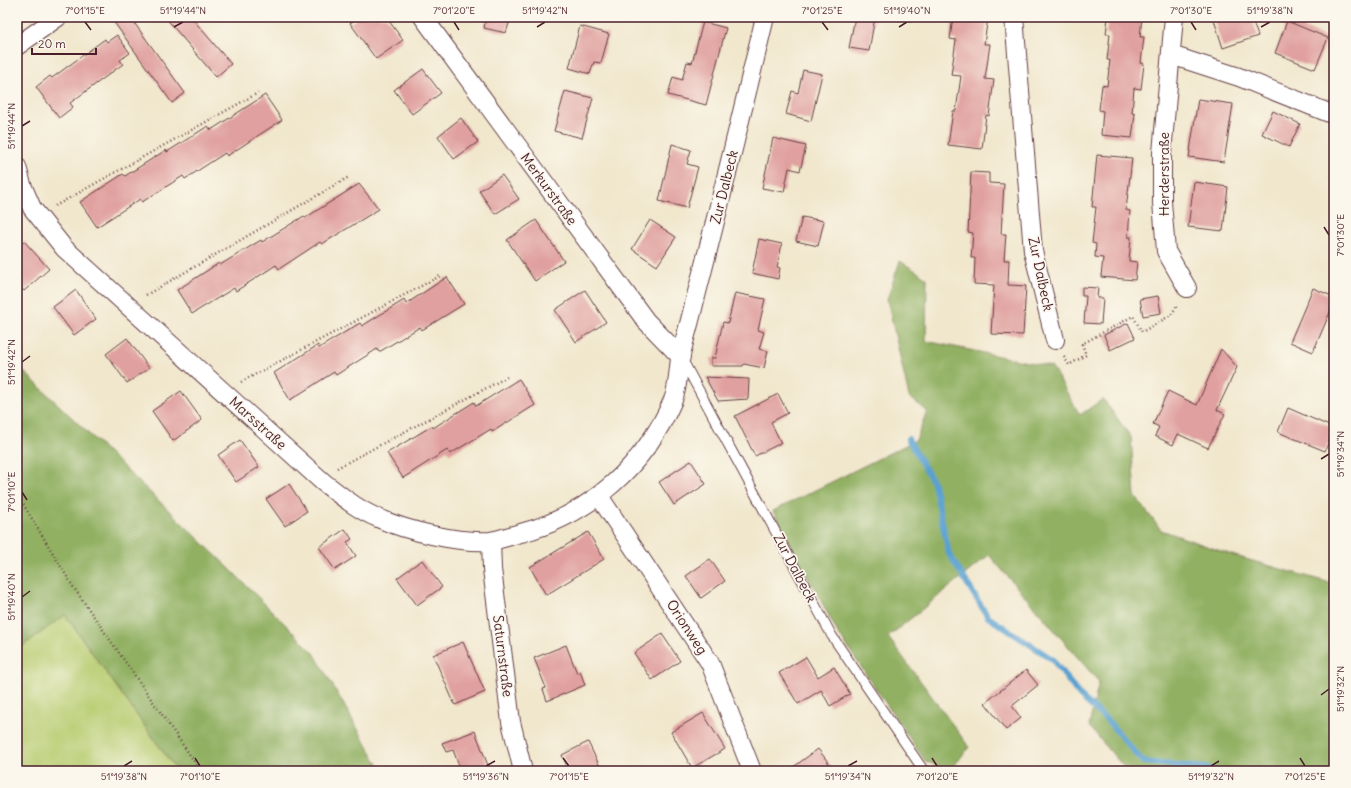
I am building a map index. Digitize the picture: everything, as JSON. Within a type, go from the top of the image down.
[{"type":"street","points":[[17,46],[58,17]]},
{"type":"street","name":"Merkurstraße","points":[[423,17],[646,321],[681,357]]},
{"type":"street","name":"Zur Dalbeck","points":[[573,513],[599,496],[631,468],[656,433],[674,398],[681,357],[726,181],[765,17]]},
{"type":"street","name":"Zur Dalbeck","points":[[1014,17],[1033,251],[1055,340]]},
{"type":"street","name":"Herderstraße","points":[[1174,17],[1172,55],[1162,153],[1162,202],[1166,251],[1187,288]]},
{"type":"street","points":[[1172,55],[1239,77],[1334,115]]},
{"type":"street","name":"Marsstraße","points":[[17,167],[22,185],[32,208],[64,248],[323,482],[349,502],[377,518],[421,533],[469,540],[491,541],[537,528],[573,513]]},
{"type":"street","name":"Orionweg","points":[[599,496],[710,663],[752,771]]},
{"type":"street","name":"Saturnstraße","points":[[491,541],[492,569],[511,722],[522,771]]},
{"type":"lane","name":"Zur Dalbeck","points":[[681,357],[832,636],[924,771]]},
{"type":"path","points":[[58,204],[258,93]]},
{"type":"path","points":[[146,295],[349,177]]},
{"type":"path","points":[[245,380],[440,276]]},
{"type":"path","points":[[1055,340],[1069,365],[1086,355],[1082,344],[1133,316],[1142,332],[1171,315],[1187,288]]},
{"type":"path","points":[[340,467],[507,377]]},
{"type":"path","points":[[17,494],[72,585],[201,771]]},
{"type":"green space","points":[[900,261],[927,278],[926,341],[1052,367],[1080,415],[1103,399],[1131,437],[1135,496],[1161,530],[1235,556],[1334,584],[1334,771],[1127,771],[1089,726],[1099,682],[989,555],[888,637],[969,747],[950,771],[925,761],[838,633],[773,511],[916,440],[927,411],[909,397],[887,299]]},
{"type":"green space","points":[[17,365],[230,569],[314,653],[382,771],[177,771],[65,615],[17,650]]},
{"type":"green space","points":[[65,615],[177,771],[17,771],[17,650]]},
{"type":"building","points":[[130,17],[185,93],[172,103],[111,18]]},
{"type":"building","points":[[165,17],[191,17],[231,64],[216,77]]},
{"type":"building","points":[[359,17],[386,17],[403,40],[376,59],[350,23]]},
{"type":"building","points":[[486,17],[511,17],[506,33],[484,28]]},
{"type":"building","points":[[855,17],[875,17],[869,51],[849,48]]},
{"type":"building","points":[[890,17],[911,17],[911,21]]},
{"type":"building","points":[[953,17],[988,17],[984,44],[990,44],[985,79],[994,80],[989,116],[986,115],[982,149],[948,145],[953,111],[956,111],[961,76],[951,75],[956,40],[950,39]]},
{"type":"building","points":[[1108,17],[1142,17],[1140,37],[1144,37],[1141,63],[1144,64],[1141,89],[1134,88],[1132,113],[1135,114],[1132,138],[1101,135],[1103,111],[1099,110],[1102,85],[1107,86],[1110,60],[1107,60],[1110,34],[1106,34]]},
{"type":"building","points":[[1213,17],[1251,17],[1258,36],[1223,48]]},
{"type":"building","points":[[1287,21],[1328,38],[1315,69],[1275,53]]},
{"type":"building","points":[[703,22],[726,28],[706,105],[668,95],[673,77],[682,80],[687,62],[692,63]]},
{"type":"building","points":[[580,26],[609,34],[601,63],[594,62],[590,74],[569,68]]},
{"type":"building","points":[[117,35],[130,53],[120,60],[123,64],[70,103],[73,107],[59,118],[36,87],[50,76],[52,78],[105,39],[107,42]]},
{"type":"building","points":[[423,69],[441,93],[412,114],[394,90]]},
{"type":"building","points":[[803,70],[822,74],[811,121],[786,114],[792,91],[798,93]]},
{"type":"building","points":[[565,91],[593,98],[582,138],[554,131]]},
{"type":"building","points":[[265,95],[282,120],[227,156],[225,153],[185,179],[183,176],[142,202],[140,199],[97,227],[80,202],[123,174],[125,176],[208,126],[211,130]]},
{"type":"building","points":[[1198,99],[1233,104],[1224,162],[1189,157]]},
{"type":"building","points":[[1273,111],[1300,124],[1289,147],[1262,134]]},
{"type":"building","points":[[461,118],[478,142],[454,159],[438,136]]},
{"type":"building","points":[[773,138],[806,146],[800,171],[789,168],[784,192],[762,188]]},
{"type":"building","points":[[672,144],[691,150],[687,164],[698,167],[687,208],[659,201]]},
{"type":"building","points":[[1097,155],[1132,158],[1126,210],[1130,211],[1128,237],[1131,237],[1129,261],[1137,262],[1135,280],[1101,277],[1103,258],[1095,257],[1096,244],[1092,243],[1096,207],[1092,207]]},
{"type":"building","points":[[971,172],[989,173],[989,183],[1004,184],[1001,234],[1006,234],[1004,260],[1009,260],[1008,285],[1026,286],[1023,335],[991,334],[994,285],[974,284],[975,258],[971,258],[973,233],[968,232]]},
{"type":"building","points":[[502,175],[519,199],[495,214],[479,191]]},
{"type":"building","points":[[1194,182],[1228,187],[1223,231],[1188,227]]},
{"type":"building","points":[[359,184],[379,209],[322,244],[320,242],[279,269],[276,265],[236,291],[234,288],[192,314],[177,290],[219,263],[220,265],[261,240],[262,242],[304,216],[305,218]]},
{"type":"building","points":[[802,217],[824,221],[818,246],[796,241]]},
{"type":"building","points":[[536,220],[564,261],[535,281],[507,240]]},
{"type":"building","points":[[650,220],[676,237],[657,266],[632,249]]},
{"type":"building","points":[[759,239],[782,244],[777,267],[780,268],[778,279],[752,273]]},
{"type":"building","points":[[24,241],[49,269],[24,291],[17,284],[17,248]]},
{"type":"building","points":[[447,277],[464,304],[422,330],[420,327],[379,352],[377,349],[336,375],[334,372],[290,400],[274,373],[318,345],[319,348],[360,323],[362,326],[404,300],[406,304]]},
{"type":"building","points":[[1082,287],[1098,288],[1097,298],[1103,298],[1101,324],[1084,323],[1086,296],[1082,296]]},
{"type":"building","points":[[1313,288],[1334,297],[1334,303],[1313,352],[1290,342]]},
{"type":"building","points":[[76,290],[96,319],[74,335],[53,307]]},
{"type":"building","points":[[585,290],[606,322],[576,342],[555,310]]},
{"type":"building","points":[[735,293],[765,299],[758,330],[764,332],[759,349],[768,351],[764,368],[744,364],[743,366],[711,366],[711,358],[715,358],[723,322],[728,323]]},
{"type":"building","points":[[1158,296],[1161,313],[1143,316],[1140,299]]},
{"type":"building","points":[[1128,323],[1135,338],[1110,350],[1104,335]]},
{"type":"building","points":[[127,338],[149,368],[127,383],[106,354]]},
{"type":"building","points":[[1221,349],[1237,367],[1217,410],[1225,414],[1208,448],[1178,434],[1173,445],[1155,436],[1159,427],[1153,424],[1168,391],[1197,405]]},
{"type":"building","points":[[705,377],[749,379],[748,399],[718,401]]},
{"type":"building","points":[[519,379],[535,405],[492,432],[491,429],[450,454],[447,450],[403,478],[387,453],[432,426],[433,428],[474,402],[476,406]]},
{"type":"building","points":[[181,391],[202,420],[173,441],[152,411]]},
{"type":"building","points":[[778,394],[788,413],[771,422],[781,443],[755,456],[735,416]]},
{"type":"building","points":[[1288,408],[1334,428],[1325,451],[1278,432]]},
{"type":"building","points":[[240,440],[259,467],[236,482],[218,455]]},
{"type":"building","points":[[691,461],[706,484],[674,505],[659,482]]},
{"type":"building","points":[[289,484],[307,511],[285,526],[266,499]]},
{"type":"building","points":[[345,529],[352,539],[347,542],[356,556],[335,570],[319,547]]},
{"type":"building","points":[[588,532],[604,559],[546,595],[530,567]]},
{"type":"building","points":[[710,559],[725,581],[701,598],[686,576]]},
{"type":"building","points":[[422,560],[442,587],[417,605],[397,578]]},
{"type":"building","points":[[662,634],[680,661],[652,680],[634,653]]},
{"type":"building","points":[[463,642],[485,692],[455,705],[433,655]]},
{"type":"building","points":[[566,645],[577,673],[580,671],[585,685],[547,701],[543,689],[546,688],[534,658]]},
{"type":"building","points":[[806,657],[818,677],[834,667],[850,694],[830,706],[821,690],[798,704],[779,673]]},
{"type":"building","points":[[1026,670],[1038,685],[1012,706],[1021,718],[1006,730],[985,703]]},
{"type":"building","points":[[703,713],[725,749],[692,768],[671,732]]},
{"type":"building","points":[[475,731],[490,771],[461,771],[453,750],[446,752],[442,743]]},
{"type":"building","points":[[588,742],[601,769],[596,771],[569,771],[562,755]]},
{"type":"building","points":[[818,749],[835,771],[788,771]]},
{"type":"waterway","points":[[908,439],[934,484],[949,554],[988,617],[1052,659],[1080,696],[1107,720],[1143,762],[1206,768],[1212,771]]}]
